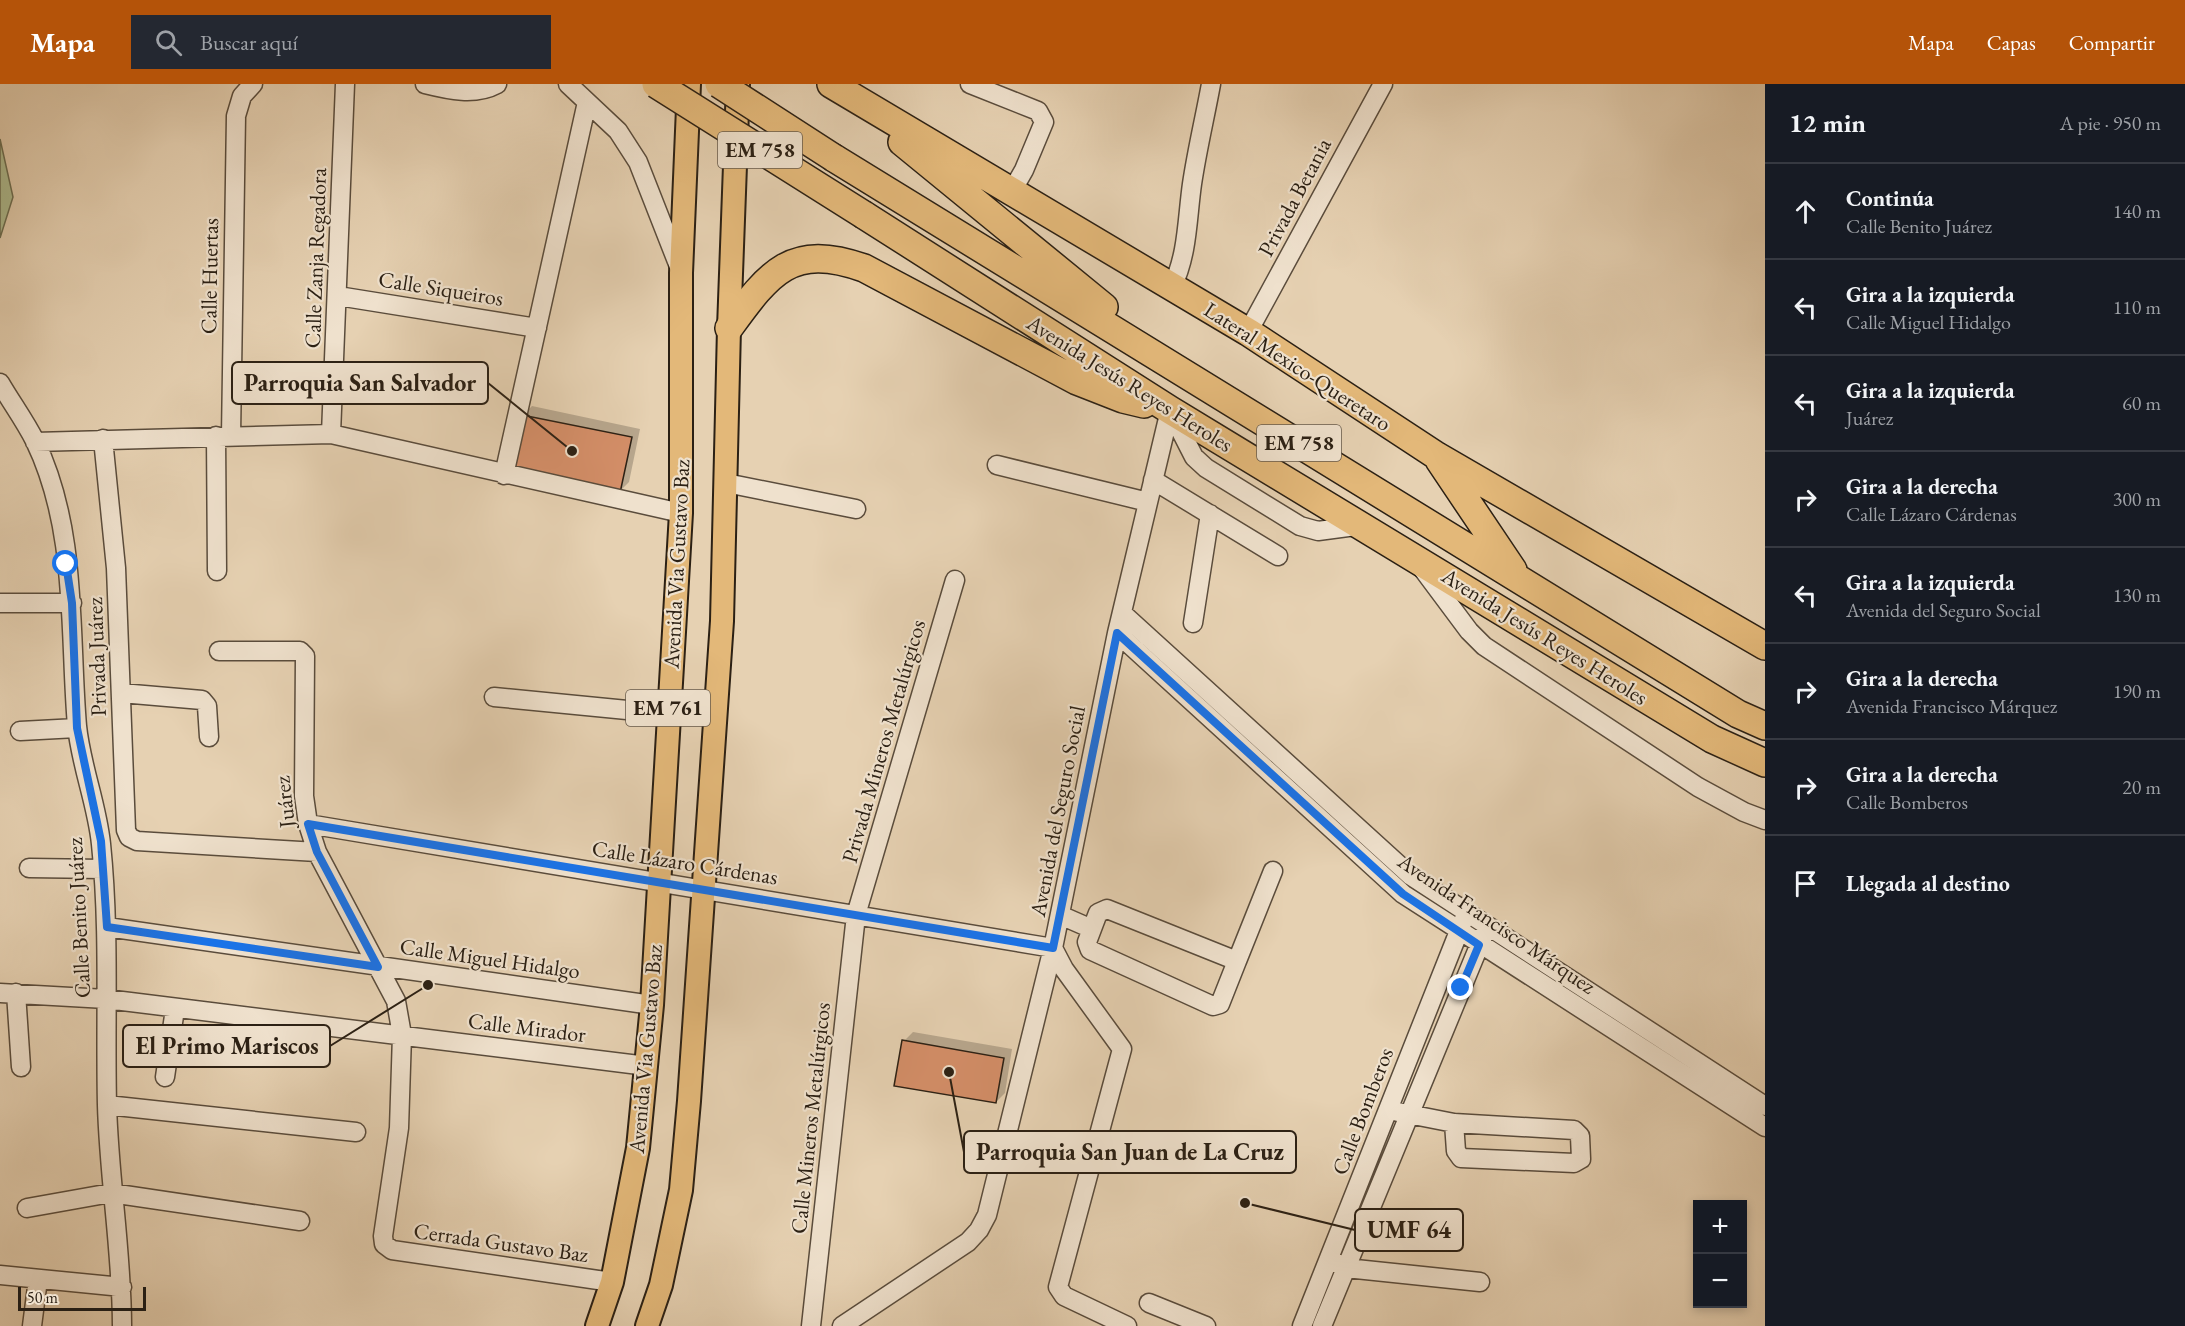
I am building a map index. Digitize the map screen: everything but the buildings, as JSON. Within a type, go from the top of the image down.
[{"type":"highway","name":"Avenida Jesús Reyes Heroles","points":[[656,84],[1170,410],[1363,525],[1712,739],[1765,763]]},
{"type":"highway","name":"Avenida Jesús Reyes Heroles","points":[[719,84],[834,158],[1738,714],[1765,726]]},
{"type":"highway","points":[[830,84],[1184,372]]},
{"type":"highway","name":"Lateral Mexico-Queretaro","points":[[830,84],[1248,332],[1437,456],[1765,646]]},
{"type":"highway","points":[[729,328],[763,282],[783,267],[810,258],[838,259],[864,268],[1077,381],[1123,399],[1170,410]]},
{"type":"highway","points":[[1437,456],[1517,576]]},
{"type":"main road","name":"Avenida Via Gustavo Baz","points":[[597,1326],[612,1282],[638,1148],[652,1005],[657,882],[681,513],[681,273],[689,84]]},
{"type":"main road","name":"Avenida Via Gustavo Baz","points":[[647,1326],[661,1285],[681,1191],[704,889],[722,621],[738,84]]},
{"type":"street","name":"Calle Huertas","points":[[217,571],[236,117],[242,96],[253,84]]},
{"type":"street","name":"Calle Zanja Regadora","points":[[331,434],[345,84]]},
{"type":"street","points":[[426,84],[447,89],[474,91],[497,84]]},
{"type":"street","points":[[568,84],[618,131],[638,162],[681,273]]},
{"type":"street","points":[[970,84],[1038,111],[1042,116],[1044,122],[1040,132],[1012,191]]},
{"type":"street","points":[[1172,287],[1180,271],[1185,249],[1192,183],[1211,84]]},
{"type":"street","name":"Privada Betania","points":[[1248,332],[1383,84]]},
{"type":"street","points":[[504,475],[587,102]]},
{"type":"street","name":"Calle Siqueiros","points":[[338,296],[537,328]]},
{"type":"street","name":"Calle Benito Juárez","points":[[0,383],[35,442],[58,506],[72,603],[77,728],[101,841],[103,869],[107,927],[107,1105],[111,1193],[122,1287],[122,1326]]},
{"type":"street","name":"Avenida del Seguro Social","points":[[842,1326],[953,1254],[979,1230],[991,1200],[1053,948],[1117,633],[1170,410]]},
{"type":"street","points":[[35,442],[331,434],[365,440],[504,475],[681,513]]},
{"type":"street","name":"Privada Juárez","points":[[103,439],[116,568],[126,830],[129,837],[137,841],[317,852]]},
{"type":"street","points":[[997,465],[1148,502]]},
{"type":"street","points":[[1153,480],[1278,556]]},
{"type":"street","points":[[726,483],[856,509]]},
{"type":"street","points":[[1193,623],[1210,514]]},
{"type":"street","points":[[1412,555],[1469,631],[1484,646],[1698,787],[1744,812],[1765,820]]},
{"type":"street","name":"Privada Mineros Metalúrgicos","points":[[856,915],[955,580]]},
{"type":"street","points":[[0,603],[72,603]]},
{"type":"street","name":"Avenida Francisco Márquez","points":[[1122,613],[1411,876],[1466,914],[1765,1106]]},
{"type":"street","name":"Avenida Francisco Márquez","points":[[1117,633],[1403,894],[1765,1127]]},
{"type":"street","name":"Juárez","points":[[219,651],[304,652],[304,796],[308,824],[317,852],[378,967]]},
{"type":"street","points":[[121,693],[205,702],[209,737]]},
{"type":"street","points":[[494,697],[668,714]]},
{"type":"street","points":[[20,731],[77,728]]},
{"type":"street","name":"Calle Lázaro Cárdenas","points":[[308,824],[1053,948]]},
{"type":"street","points":[[29,868],[103,869]]},
{"type":"street","points":[[1237,961],[1107,909],[1098,913],[1087,942],[1090,950],[1213,1006],[1220,1004],[1273,871]]},
{"type":"street","name":"Calle Bomberos","points":[[1322,1326],[1338,1263],[1389,1109],[1466,914]]},
{"type":"street","name":"Calle Mineros Metalúrgicos","points":[[811,1326],[856,915]]},
{"type":"street","points":[[1060,915],[1092,929]]},
{"type":"street","name":"Calle Miguel Hidalgo","points":[[107,927],[652,1005]]},
{"type":"street","name":"Calle Bomberos","points":[[1302,1326],[1338,1263],[1408,1116],[1488,927]]},
{"type":"street","points":[[1053,948],[1064,969],[1122,1049],[1058,1287],[1059,1292],[1127,1326]]},
{"type":"street","points":[[378,967],[396,1001],[402,1035]]},
{"type":"street","points":[[8,993],[21,1067]]},
{"type":"street","name":"Calle Mirador","points":[[8,993],[106,999],[647,1066]]},
{"type":"street","points":[[165,1077],[175,1009]]},
{"type":"street","name":"Cerrada Gustavo Baz","points":[[402,1035],[399,1128],[383,1236],[384,1244],[392,1250],[612,1282]]},
{"type":"street","points":[[107,1105],[356,1132]]},
{"type":"street","points":[[1389,1109],[1408,1116],[1454,1123],[1574,1130],[1580,1136],[1581,1159],[1574,1162],[1461,1158],[1456,1151],[1454,1123]]},
{"type":"street","points":[[27,1208],[111,1193],[300,1221]]},
{"type":"street","points":[[1338,1263],[1480,1282]]},
{"type":"street","points":[[0,1275],[122,1287]]},
{"type":"street","points":[[32,1326],[38,1279]]},
{"type":"street","points":[[1149,1303],[1179,1321],[1206,1326]]},
{"type":"green space","points":[[0,139],[13,197],[0,238]]},
{"type":"place","name":"Parroquia San Salvador","points":[[572,451]]},
{"type":"place","name":"El Primo Mariscos","points":[[428,985]]},
{"type":"place","name":"Parroquia San Juan de La Cruz","points":[[949,1072]]},
{"type":"place","name":"UMF 64","points":[[1245,1203]]},
{"type":"route","points":[[66,564],[72,603],[77,728],[101,841],[107,927],[378,967],[317,852],[308,824],[1053,948],[1117,633],[1403,894],[1479,945],[1461,988]]}]
